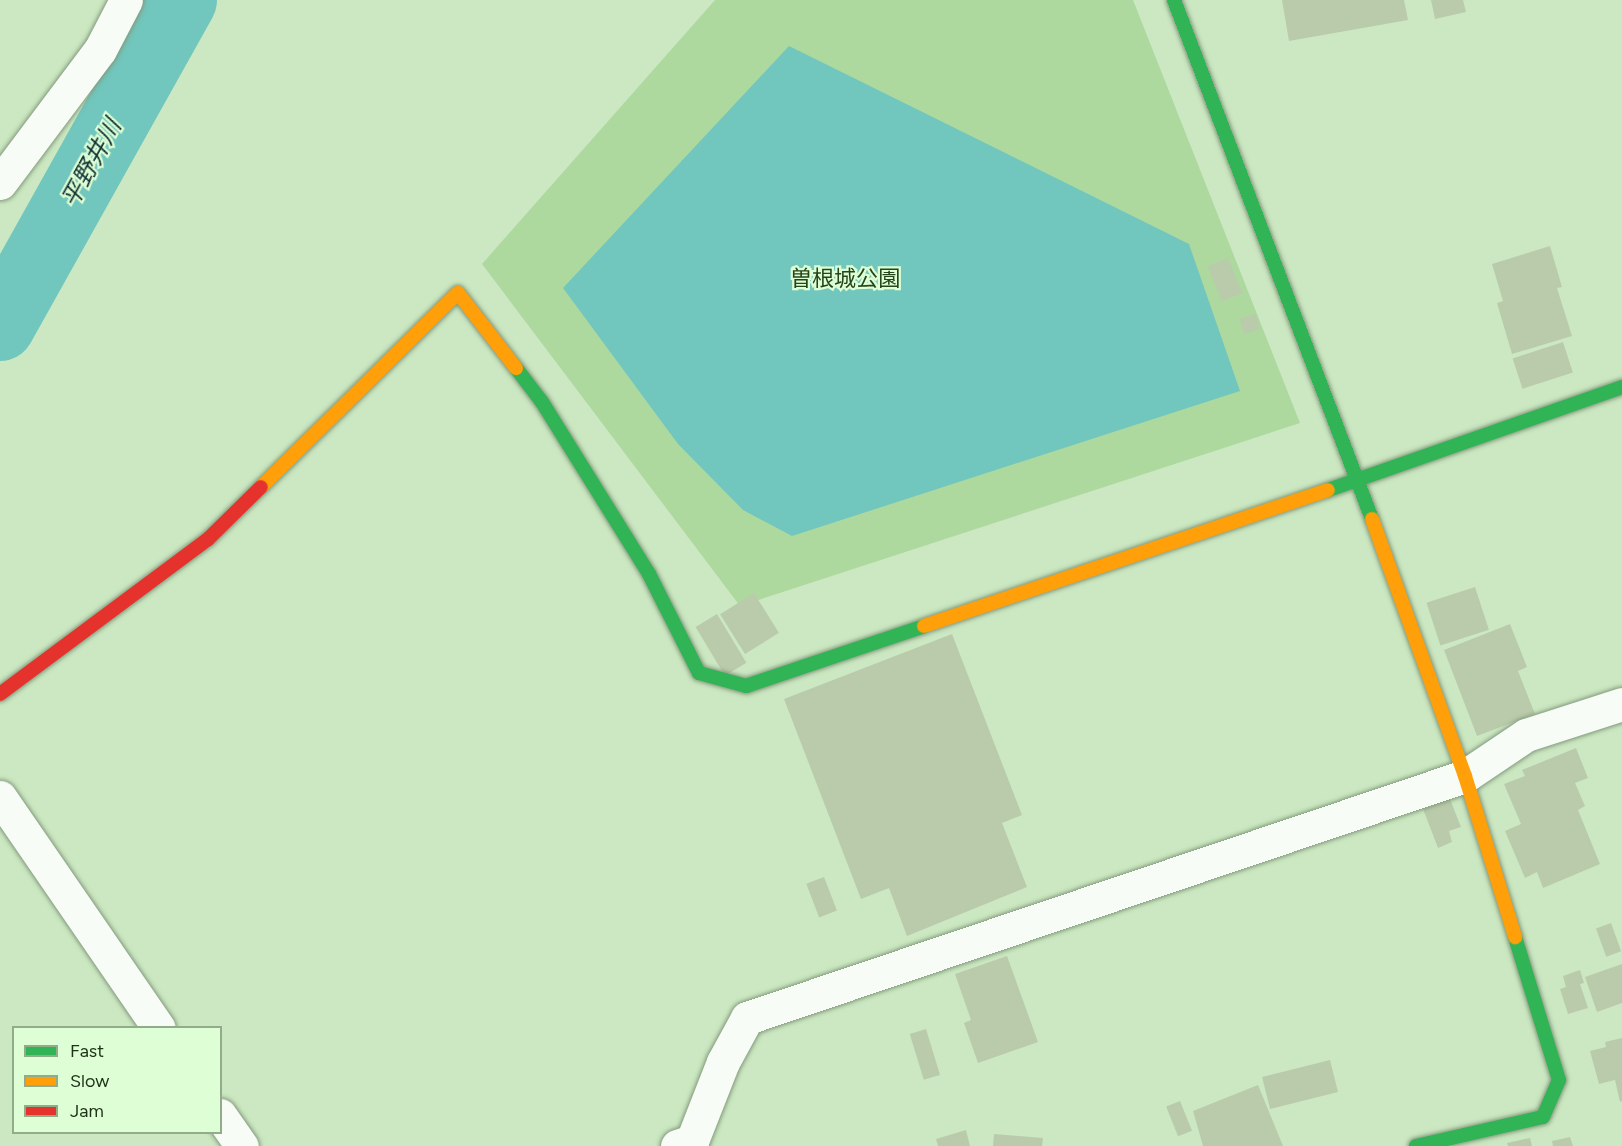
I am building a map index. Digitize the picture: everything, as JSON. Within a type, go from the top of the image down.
[{"type":"street","points":[[0,183],[100,50],[126,0]]},
{"type":"street","points":[[1174,0],[1358,480],[1465,776],[1559,1080],[1543,1117],[1416,1146]]},
{"type":"street","points":[[0,694],[208,539],[458,293],[542,402],[650,574],[699,673],[746,686],[1358,480],[1622,387]]},
{"type":"street","points":[[678,1146],[692,1141],[723,1062],[747,1018],[1465,776],[1526,735],[1622,704]]},
{"type":"street","points":[[0,797],[158,1026]]},
{"type":"street","points":[[222,1118],[242,1146]]},
{"type":"green space","name":"曽根城公園","points":[[715,0],[1133,0],[1300,423],[740,606],[482,264]]},
{"type":"water","points":[[789,46],[1189,244],[1240,391],[792,536],[743,510],[678,444],[563,288]]},
{"type":"building","points":[[1282,0],[1404,0],[1408,20],[1289,41]]},
{"type":"building","points":[[1431,0],[1463,0],[1466,12],[1435,19]]},
{"type":"building","points":[[1550,246],[1562,287],[1557,288],[1572,336],[1512,354],[1497,303],[1503,301],[1492,264]]},
{"type":"building","points":[[1228,258],[1242,293],[1222,301],[1208,266]]},
{"type":"building","points":[[1256,314],[1260,329],[1244,334],[1240,318]]},
{"type":"building","points":[[1563,342],[1573,372],[1522,389],[1513,358]]},
{"type":"building","points":[[1475,587],[1489,630],[1440,646],[1426,603]]},
{"type":"building","points":[[754,593],[779,633],[745,654],[720,614]]},
{"type":"building","points":[[717,614],[746,663],[725,676],[696,627]]},
{"type":"building","points":[[1510,624],[1527,667],[1518,671],[1535,714],[1477,736],[1444,650]]},
{"type":"building","points":[[952,634],[1022,815],[1002,823],[1027,887],[907,936],[889,888],[861,899],[784,699]]},
{"type":"building","points":[[1576,748],[1588,778],[1575,783],[1585,806],[1578,810],[1600,864],[1543,888],[1537,872],[1525,878],[1505,831],[1521,824],[1504,784],[1525,776],[1522,770]]},
{"type":"building","points":[[1450,799],[1461,827],[1449,831],[1452,842],[1438,848],[1423,809]]},
{"type":"building","points":[[824,877],[837,911],[819,917],[806,884]]},
{"type":"building","points":[[1611,923],[1621,951],[1606,957],[1596,928]]},
{"type":"building","points":[[1007,956],[1038,1042],[978,1063],[964,1023],[971,1020],[955,974]]},
{"type":"building","points":[[1622,964],[1622,1003],[1597,1012],[1585,977]]},
{"type":"building","points":[[1580,970],[1584,983],[1580,984],[1588,1008],[1568,1014],[1560,989],[1566,987],[1563,976]]},
{"type":"building","points":[[926,1029],[940,1075],[924,1080],[910,1034]]},
{"type":"building","points":[[1622,1038],[1622,1101],[1620,1102],[1615,1080],[1599,1084],[1590,1051],[1606,1047],[1605,1042]]},
{"type":"building","points":[[1330,1060],[1338,1092],[1270,1109],[1262,1077]]},
{"type":"building","points":[[1258,1085],[1283,1146],[1203,1146],[1193,1111]]},
{"type":"building","points":[[1180,1101],[1192,1131],[1178,1136],[1166,1107]]},
{"type":"building","points":[[966,1130],[970,1146],[938,1146],[936,1139]]},
{"type":"building","points":[[994,1134],[1043,1138],[1042,1146],[993,1146]]},
{"type":"building","points":[[1570,1137],[1573,1146],[1553,1146],[1552,1141]]},
{"type":"building","points":[[1530,1138],[1532,1146],[1508,1146],[1507,1143]]},
{"type":"waterway","name":"平野井川","points":[[0,326],[182,0]]},
{"type":"traffic: fast","points":[[1174,0],[1372,519]]},
{"type":"traffic: fast","points":[[516,368],[542,402],[649,574],[699,673],[746,686],[924,626]]},
{"type":"traffic: fast","points":[[1328,490],[1622,387]]},
{"type":"traffic: fast","points":[[1416,1146],[1543,1117],[1559,1080],[1515,937]]},
{"type":"traffic: slow","points":[[261,487],[458,293],[516,368]]},
{"type":"traffic: slow","points":[[924,626],[1328,490]]},
{"type":"traffic: slow","points":[[1372,519],[1465,776],[1515,937]]},
{"type":"traffic: jam","points":[[0,694],[208,539],[261,487]]}]
